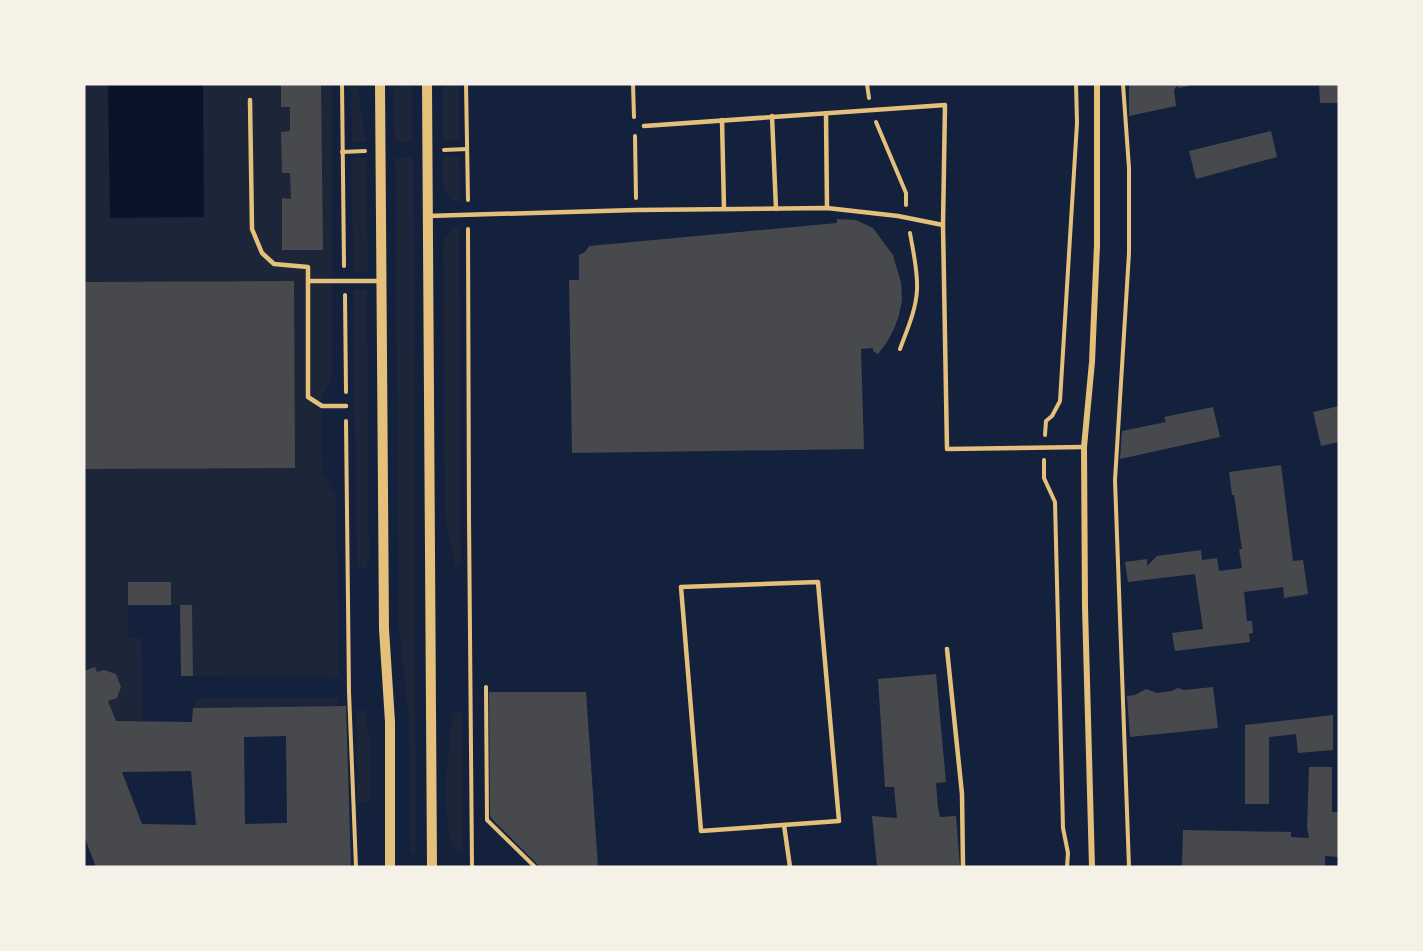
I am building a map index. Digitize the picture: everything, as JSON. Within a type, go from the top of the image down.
[{"type":"street","points":[[380,84],[384,629],[390,722],[390,867]]},
{"type":"street","points":[[427,84],[432,867]]},
{"type":"street","points":[[1092,867],[1085,607],[1084,447],[1092,362],[1097,245],[1097,84]]},
{"type":"lane","points":[[250,100],[252,229],[262,253],[274,264],[308,267],[308,397],[322,406],[346,406]]},
{"type":"lane","points":[[644,126],[945,105],[943,225],[947,449],[1084,447]]},
{"type":"lane","points":[[826,113],[827,208]]},
{"type":"lane","points":[[772,116],[776,209]]},
{"type":"lane","points":[[722,120],[724,209]]},
{"type":"lane","points":[[427,216],[636,210],[827,208],[898,216],[943,225]]},
{"type":"lane","points":[[309,281],[382,281]]},
{"type":"lane","points":[[818,582],[839,821],[784,825],[701,831],[681,587],[818,582]]},
{"type":"lane","points":[[947,649],[962,794],[963,867]]},
{"type":"lane","points":[[784,825],[790,867]]},
{"type":"path","points":[[342,84],[349,687],[356,867]]},
{"type":"path","points":[[466,84],[468,203]]},
{"type":"path","points":[[633,84],[634,118]]},
{"type":"path","points":[[1067,867],[1068,853],[1063,828],[1055,502],[1044,478],[1046,421],[1052,416],[1060,401],[1077,123],[1076,84]]},
{"type":"path","points":[[1123,84],[1129,168],[1129,252],[1115,480],[1129,867]]},
{"type":"path","points":[[634,130],[636,210]]},
{"type":"path","points":[[441,150],[468,149]]},
{"type":"path","points":[[342,152],[369,151]]},
{"type":"path","points":[[468,225],[468,517],[472,867]]},
{"type":"path","points":[[486,687],[487,820],[535,867]]},
{"type":"shaded area","points":[[84,84],[332,84],[332,377],[321,400],[322,473],[336,496],[339,677],[193,676],[192,605],[171,605],[171,582],[128,582],[128,638],[141,638],[142,721],[116,721],[108,701],[117,698],[121,687],[116,674],[104,670],[97,672],[95,667],[84,671]]},
{"type":"shaded area","points":[[108,84],[203,84],[204,217],[110,218]]},
{"type":"shaded area","points":[[394,84],[412,84],[412,141],[395,142]]},
{"type":"shaded area","points":[[443,84],[459,84],[459,140],[443,140]]},
{"type":"shaded area","points":[[351,85],[357,85],[366,142],[352,142]]},
{"type":"shaded area","points":[[443,156],[459,156],[461,203],[452,201],[443,188]]},
{"type":"shaded area","points":[[413,157],[416,854],[411,854],[409,721],[399,628],[395,158]]},
{"type":"shaded area","points":[[352,158],[366,158],[368,272],[353,272]]},
{"type":"shaded area","points":[[459,226],[461,566],[455,566],[445,516],[443,244],[449,233]]},
{"type":"shaded area","points":[[353,290],[367,290],[369,557],[366,570],[357,566]]},
{"type":"shaded area","points":[[339,697],[339,706],[193,708],[199,698]]},
{"type":"shaded area","points":[[356,710],[364,710],[370,739],[371,802],[358,802]]},
{"type":"shaded area","points":[[453,713],[462,713],[463,853],[456,853],[447,819],[447,766]]},
{"type":"building","points":[[281,84],[321,84],[323,250],[282,250],[282,198],[291,199],[290,173],[282,173],[281,132],[290,131],[290,107],[281,107]]},
{"type":"building","points":[[1129,84],[1189,84],[1189,86],[1179,88],[1177,86],[1174,90],[1176,106],[1129,116]]},
{"type":"building","points":[[1319,84],[1339,84],[1339,103],[1320,103]]},
{"type":"building","points":[[1271,131],[1277,157],[1196,179],[1189,151]]},
{"type":"building","points":[[837,219],[856,220],[873,228],[893,255],[901,283],[902,300],[899,315],[887,342],[878,354],[873,351],[873,348],[861,349],[864,449],[572,453],[569,280],[579,280],[579,255],[589,246],[837,223]]},
{"type":"building","points":[[294,281],[295,468],[84,469],[84,282]]},
{"type":"building","points":[[1339,406],[1339,442],[1321,446],[1313,412]]},
{"type":"building","points":[[1213,407],[1220,437],[1120,459],[1122,431],[1166,422],[1164,417]]},
{"type":"building","points":[[1281,465],[1293,561],[1303,560],[1308,594],[1284,598],[1283,587],[1244,592],[1247,621],[1252,621],[1253,633],[1249,634],[1250,642],[1175,651],[1172,633],[1203,629],[1195,574],[1128,582],[1125,562],[1147,559],[1147,566],[1157,556],[1201,550],[1202,560],[1217,558],[1219,571],[1242,568],[1239,549],[1242,549],[1229,472]]},
{"type":"building","points":[[128,582],[171,582],[171,605],[128,605]]},
{"type":"building","points":[[180,605],[192,605],[193,676],[181,676]]},
{"type":"building","points":[[95,667],[97,672],[104,670],[116,674],[121,687],[117,698],[108,701],[116,721],[192,722],[193,708],[346,706],[351,867],[96,867],[84,836],[84,671]],"holes":[[[286,736],[287,823],[245,824],[244,737]],[[191,771],[196,825],[142,824],[122,772]]]},
{"type":"building","points":[[936,674],[946,782],[936,783],[938,808],[940,817],[956,816],[960,867],[877,867],[872,816],[897,818],[894,787],[885,787],[878,679]]},
{"type":"building","points":[[1213,687],[1218,728],[1130,737],[1127,696],[1135,695],[1146,689],[1157,693],[1178,688],[1184,690]]},
{"type":"building","points":[[489,692],[586,692],[598,867],[540,867],[492,819],[490,815]]},
{"type":"building","points":[[1333,715],[1333,750],[1298,753],[1296,734],[1269,737],[1269,804],[1245,804],[1245,725]]},
{"type":"building","points":[[1309,767],[1332,767],[1332,812],[1339,812],[1339,857],[1325,856],[1325,867],[1182,867],[1183,830],[1291,832],[1291,837],[1309,838],[1307,828]]}]
